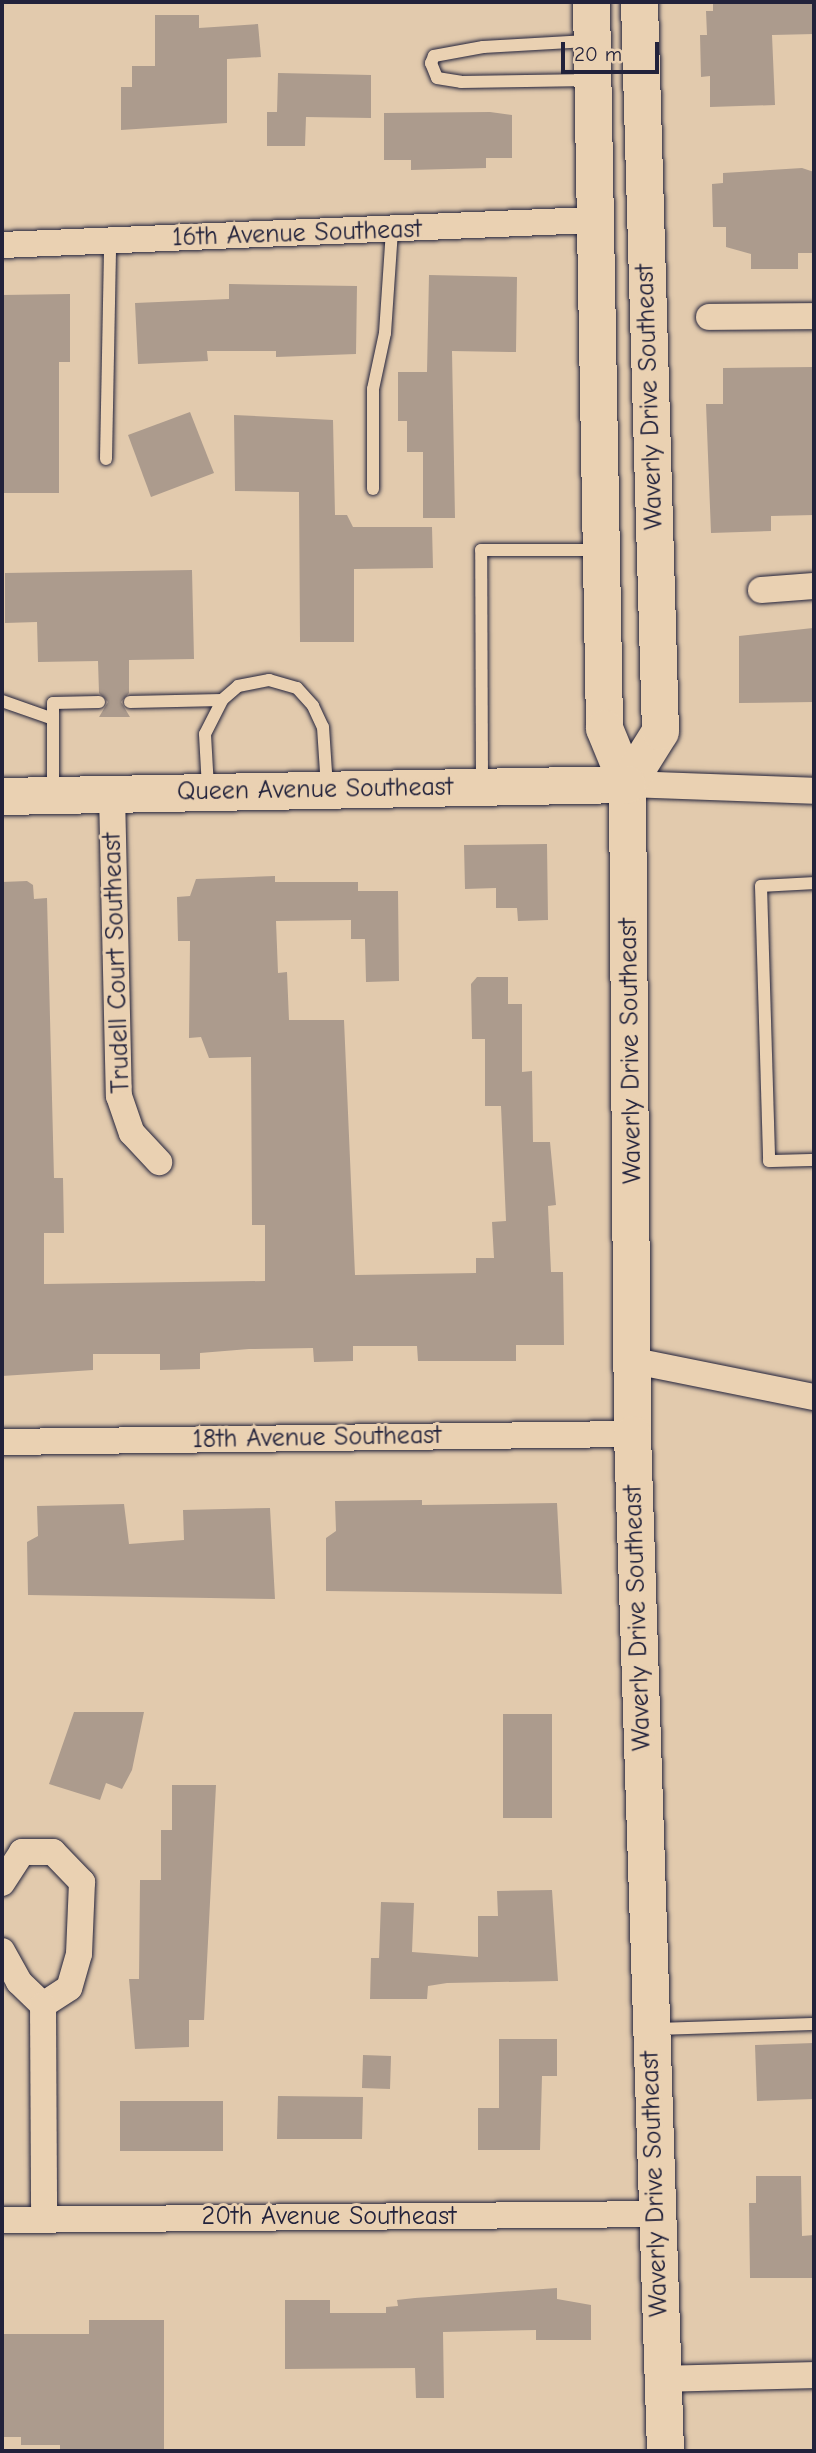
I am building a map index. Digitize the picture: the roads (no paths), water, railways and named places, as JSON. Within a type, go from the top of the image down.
[{"type":"main road","name":"Waverly Drive Southeast","points":[[591,2],[592,220],[604,728],[627,784],[635,1362],[632,1434],[665,2451]]},
{"type":"main road","name":"Waverly Drive Southeast","points":[[627,784],[660,731],[639,2]]},
{"type":"main road","name":"Queen Avenue Southeast","points":[[2,796],[627,784]]},
{"type":"street","name":"16th Avenue Southeast","points":[[2,245],[592,220]]},
{"type":"street","points":[[709,317],[814,316]]},
{"type":"street","points":[[761,590],[814,586]]},
{"type":"street","points":[[627,784],[814,791]]},
{"type":"street","name":"Trudell Court Southeast","points":[[111,794],[119,1096],[132,1133],[159,1163]]},
{"type":"street","points":[[635,1362],[814,1397]]},
{"type":"street","name":"18th Avenue Southeast","points":[[2,1442],[632,1434]]},
{"type":"street","points":[[2,1883],[22,1852],[53,1852],[82,1882],[79,1954],[72,1977],[68,1988],[43,2006]]},
{"type":"street","points":[[2,1951],[19,1982],[43,2006],[44,2219]]},
{"type":"street","name":"20th Avenue Southeast","points":[[2,2220],[657,2214]]},
{"type":"street","points":[[661,2379],[814,2375]]},
{"type":"lane","points":[[591,41],[483,47],[434,56],[431,63],[437,78],[461,82],[592,80]]},
{"type":"lane","points":[[373,489],[373,389],[385,333],[392,230]]},
{"type":"lane","points":[[106,459],[110,242]]},
{"type":"lane","points":[[482,786],[481,550],[601,550]]},
{"type":"lane","points":[[208,792],[205,734],[222,700],[238,686],[269,680],[297,688],[323,727],[327,790]]},
{"type":"lane","points":[[130,702],[222,700]]},
{"type":"lane","points":[[2,701],[53,719]]},
{"type":"lane","points":[[53,795],[53,703],[99,702]]},
{"type":"lane","points":[[814,883],[761,886],[769,1161],[814,1160]]},
{"type":"lane","points":[[651,2029],[814,2024]]}]
